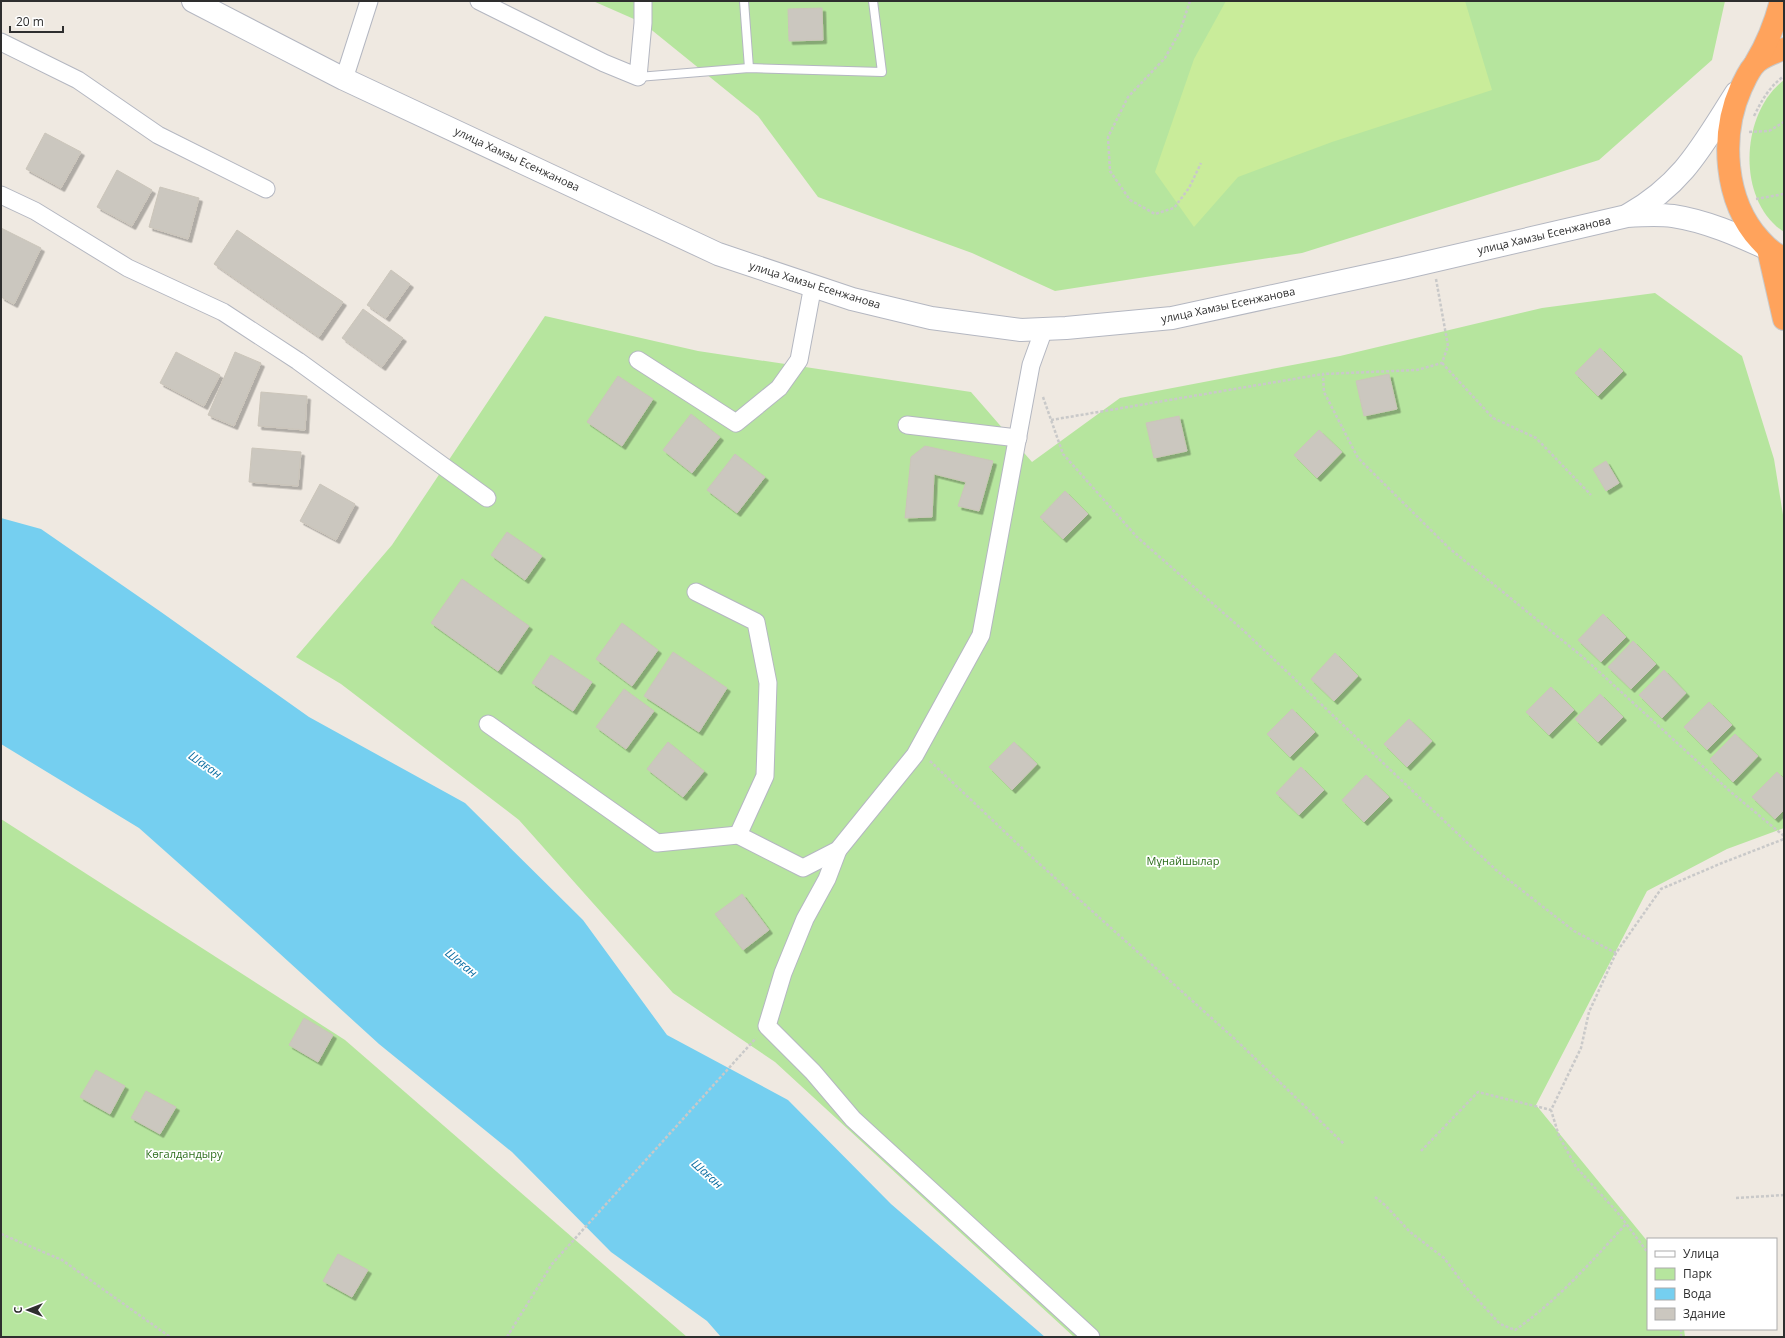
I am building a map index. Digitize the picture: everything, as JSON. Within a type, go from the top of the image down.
[{"type":"highway","points":[[1781,1],[1775,24],[1768,42],[1751,70],[1734,103],[1729,128],[1728,157],[1732,186],[1741,214],[1751,230],[1776,253],[1784,319]]},
{"type":"highway","points":[[1751,70],[1774,53],[1784,49]]},
{"type":"street","name":"улица Хамзы Есенжанова","points":[[193,1],[344,79],[718,254],[852,299],[931,318],[1021,330],[1172,318],[1627,216]]},
{"type":"street","points":[[344,79],[369,1]]},
{"type":"street","points":[[479,1],[604,63],[638,77],[643,23],[643,1]]},
{"type":"street","points":[[1,42],[78,80],[158,135],[266,189]]},
{"type":"street","points":[[1627,216],[1648,204],[1667,189],[1689,164],[1708,139],[1751,70]]},
{"type":"street","points":[[1,195],[35,211],[128,268],[223,312],[298,361],[487,498]]},
{"type":"street","points":[[1627,216],[1650,214],[1673,216],[1732,232],[1776,253]]},
{"type":"street","points":[[638,360],[736,423],[779,388],[799,360],[813,286]]},
{"type":"street","points":[[1044,329],[1031,365],[981,635],[918,750],[838,850],[827,879],[805,919],[786,966],[767,1026],[813,1072],[853,1120],[1091,1337]]},
{"type":"street","points":[[907,425],[1018,438]]},
{"type":"street","points":[[696,592],[756,622],[768,683],[765,776],[738,835]]},
{"type":"street","points":[[488,724],[657,843],[738,835],[803,868],[838,850]]},
{"type":"lane","points":[[744,1],[749,68]]},
{"type":"lane","points":[[638,77],[749,68],[882,72],[873,1]]},
{"type":"path","points":[[1190,1],[1180,31],[1165,58],[1128,97],[1108,137],[1110,171],[1130,200],[1154,214],[1174,208],[1189,188],[1201,163]]},
{"type":"path","points":[[1752,122],[1764,95],[1784,76]]},
{"type":"path","points":[[1749,132],[1769,131],[1784,122]]},
{"type":"path","points":[[1748,138],[1750,127]]},
{"type":"path","points":[[1754,200],[1784,194]]},
{"type":"path","points":[[1431,261],[1448,346],[1442,363]]},
{"type":"path","points":[[1051,420],[1323,374],[1417,370],[1442,363]]},
{"type":"path","points":[[1442,363],[1493,418],[1536,438],[1591,495]]},
{"type":"path","points":[[1323,374],[1324,392],[1358,458],[1391,489],[1448,548],[1584,658],[1732,793],[1784,838],[1661,889],[1616,952],[1589,1012],[1581,1048],[1551,1110],[1560,1136],[1576,1167],[1626,1224],[1647,1252]]},
{"type":"path","points":[[1041,392],[1063,454],[1137,537],[1244,631],[1496,870],[1574,931],[1616,952]]},
{"type":"path","points":[[918,750],[1024,850],[1236,1040],[1344,1144]]},
{"type":"path","points":[[507,1337],[552,1264],[767,1026]]},
{"type":"path","points":[[1421,1151],[1478,1092],[1551,1110]]},
{"type":"path","points":[[1736,1198],[1784,1195]]},
{"type":"path","points":[[1375,1197],[1386,1206],[1410,1232],[1444,1258],[1465,1286],[1500,1324],[1515,1330],[1532,1319],[1626,1224]]},
{"type":"path","points":[[1,1234],[62,1260],[170,1337]]},
{"type":"green space","points":[[593,1],[1725,1],[1712,60],[1599,160],[1302,253],[1055,291],[972,253],[818,197],[758,116],[643,23]]},
{"type":"green space","points":[[1226,1],[1465,1],[1492,90],[1332,142],[1238,177],[1194,227],[1155,172],[1194,59]]},
{"type":"green space","points":[[1784,80],[1784,232],[1768,218],[1758,200],[1751,179],[1750,157],[1752,134],[1759,113],[1769,95]]},
{"type":"green space","name":"Мұнайшылар","points":[[1655,293],[1742,356],[1774,459],[1784,521],[1784,828],[1727,849],[1647,891],[1536,1105],[1647,1241],[1647,1330],[1684,1330],[1685,1337],[1074,1337],[775,1062],[673,993],[519,820],[341,684],[296,657],[392,545],[545,316],[698,351],[971,392],[1032,462],[1120,398],[1340,356],[1542,308]]},
{"type":"green space","name":"Көгалдандыру","points":[[1,819],[345,1040],[687,1337],[1,1337]]},
{"type":"water","name":"Шаған","points":[[1,518],[41,529],[309,717],[465,803],[583,920],[667,1035],[788,1100],[891,1204],[1045,1337],[721,1337],[707,1321],[611,1252],[512,1152],[379,1044],[139,828],[1,744]]},
{"type":"building","points":[[822,8],[823,40],[789,41],[788,9]]},
{"type":"building","points":[[45,133],[81,152],[61,188],[26,169]]},
{"type":"building","points":[[117,170],[152,190],[132,226],[97,207]]},
{"type":"building","points":[[160,187],[199,198],[188,239],[149,227]]},
{"type":"building","points":[[1,228],[41,248],[14,304],[1,297]]},
{"type":"building","points":[[237,230],[343,302],[319,337],[214,264]]},
{"type":"building","points":[[391,270],[410,284],[386,318],[367,305]]},
{"type":"building","points":[[363,309],[403,338],[382,367],[342,338]]},
{"type":"building","points":[[1600,348],[1623,371],[1598,396],[1575,373]]},
{"type":"building","points":[[176,352],[220,375],[204,406],[160,383]]},
{"type":"building","points":[[235,352],[261,363],[234,426],[208,415]]},
{"type":"building","points":[[1389,374],[1397,409],[1364,416],[1356,381]]},
{"type":"building","points":[[618,376],[653,399],[622,446],[587,422]]},
{"type":"building","points":[[261,392],[307,396],[305,430],[258,426]]},
{"type":"building","points":[[691,414],[720,437],[692,473],[663,450]]},
{"type":"building","points":[[1179,416],[1187,451],[1154,458],[1146,423]]},
{"type":"building","points":[[1319,430],[1342,452],[1317,478],[1294,455]]},
{"type":"building","points":[[925,446],[993,461],[979,511],[958,506],[966,482],[934,474],[932,517],[905,518],[911,457]]},
{"type":"building","points":[[252,448],[301,452],[298,486],[249,482]]},
{"type":"building","points":[[735,454],[765,477],[737,513],[707,490]]},
{"type":"building","points":[[1606,461],[1619,483],[1606,491],[1593,469]]},
{"type":"building","points":[[320,484],[355,504],[336,540],[300,521]]},
{"type":"building","points":[[1065,491],[1088,514],[1063,539],[1040,517]]},
{"type":"building","points":[[507,532],[542,556],[525,580],[491,555]]},
{"type":"building","points":[[462,579],[529,626],[498,671],[431,623]]},
{"type":"building","points":[[1603,614],[1626,637],[1601,662],[1578,640]]},
{"type":"building","points":[[622,623],[658,650],[632,686],[596,659]]},
{"type":"building","points":[[1633,641],[1656,664],[1631,689],[1608,667]]},
{"type":"building","points":[[673,652],[727,688],[699,732],[644,696]]},
{"type":"building","points":[[1335,653],[1358,676],[1334,701],[1311,679]]},
{"type":"building","points":[[551,655],[592,682],[573,711],[532,683]]},
{"type":"building","points":[[1664,670],[1686,693],[1662,718],[1639,695]]},
{"type":"building","points":[[1551,687],[1574,710],[1549,735],[1526,712]]},
{"type":"building","points":[[624,689],[654,711],[626,749],[596,727]]},
{"type":"building","points":[[1600,694],[1623,717],[1598,742],[1575,719]]},
{"type":"building","points":[[1709,702],[1732,725],[1707,750],[1684,727]]},
{"type":"building","points":[[1292,709],[1315,732],[1290,757],[1267,734]]},
{"type":"building","points":[[1409,719],[1432,741],[1407,767],[1384,744]]},
{"type":"building","points":[[1735,734],[1758,756],[1733,782],[1710,759]]},
{"type":"building","points":[[668,742],[704,771],[683,797],[647,769]]},
{"type":"building","points":[[1014,742],[1037,764],[1012,790],[989,767]]},
{"type":"building","points":[[1301,767],[1324,790],[1299,815],[1276,793]]},
{"type":"building","points":[[1777,772],[1784,779],[1784,810],[1775,819],[1752,797]]},
{"type":"building","points":[[1366,775],[1389,797],[1364,822],[1342,800]]},
{"type":"building","points":[[742,894],[769,930],[743,950],[715,914]]},
{"type":"building","points":[[304,1018],[333,1035],[318,1062],[289,1045]]},
{"type":"building","points":[[96,1070],[125,1086],[110,1114],[80,1097]]},
{"type":"building","points":[[146,1091],[176,1107],[160,1134],[131,1118]]},
{"type":"building","points":[[338,1254],[368,1270],[352,1297],[323,1281]]}]
